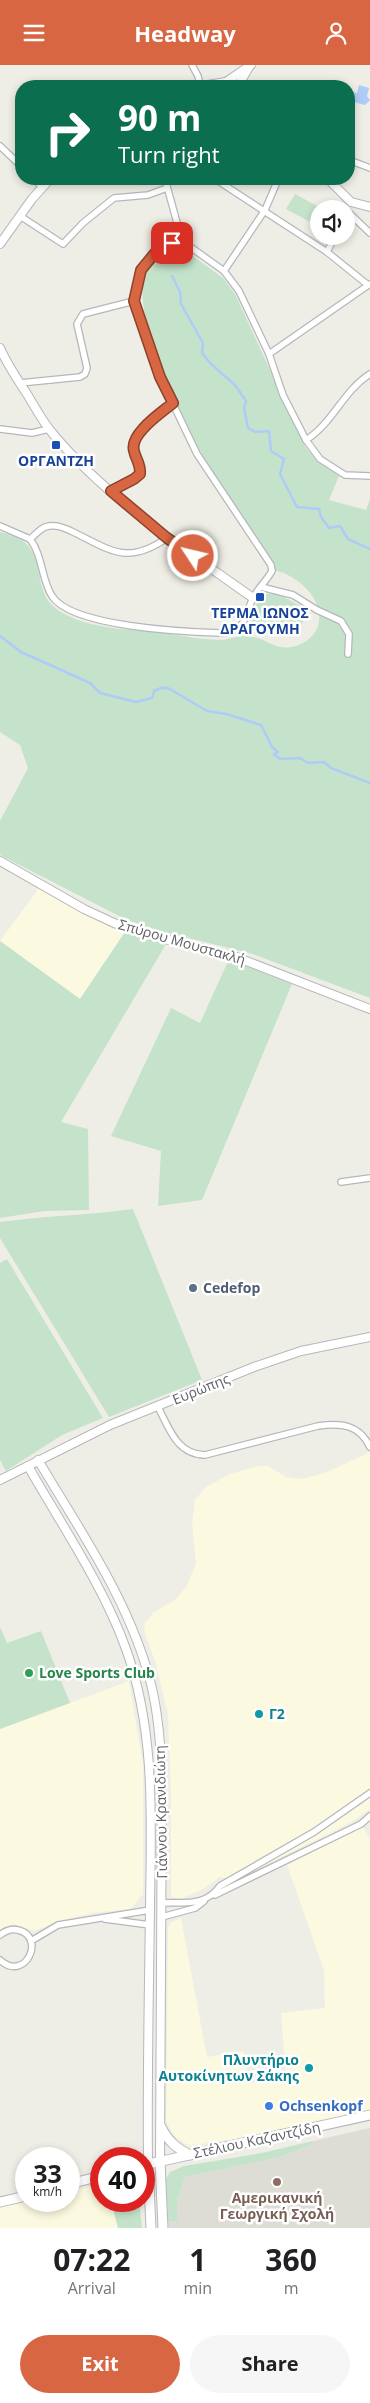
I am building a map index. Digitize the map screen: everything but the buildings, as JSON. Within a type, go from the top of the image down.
[{"type":"main road","name":"Στέλιου Καζαντζίδη","points":[[155,2162],[370,2115]]},
{"type":"main road","points":[[161,2127],[166,2138],[174,2146],[190,2155]]},
{"type":"main road","points":[[160,2161],[163,2228]]},
{"type":"main road","points":[[0,2202],[15,2198]]},
{"type":"main road","points":[[148,2212],[151,2228]]},
{"type":"street","points":[[192,65],[199,80]]},
{"type":"street","points":[[229,80],[251,65]]},
{"type":"street","points":[[241,80],[251,65]]},
{"type":"street","points":[[0,147],[15,161]]},
{"type":"street","points":[[355,163],[370,169]]},
{"type":"street","points":[[166,185],[182,241],[224,271],[239,291],[269,353],[283,395],[306,440],[320,459],[345,475],[370,476]]},
{"type":"street","points":[[225,185],[327,252],[369,284],[269,353]]},
{"type":"street","points":[[224,271],[265,210],[276,185]]},
{"type":"street","points":[[334,185],[349,200]]},
{"type":"street","points":[[0,244],[42,187]]},
{"type":"street","points":[[20,216],[63,244],[83,223],[114,198],[148,195],[167,188]]},
{"type":"street","points":[[355,203],[370,207]]},
{"type":"street","points":[[355,219],[370,233]]},
{"type":"street","points":[[0,526],[30,539],[42,566],[52,598],[63,607],[82,615],[109,622],[163,630],[231,633],[237,630],[244,622],[253,597],[272,571],[271,565],[197,454],[160,377],[134,301],[139,275],[145,264],[163,247],[182,241]]},
{"type":"street","points":[[327,252],[330,245]]},
{"type":"street","points":[[20,383],[80,377],[85,374],[88,368],[77,324],[79,318],[83,314],[134,301]]},
{"type":"street","points":[[0,348],[49,429],[67,450],[111,491],[167,538],[253,597]]},
{"type":"street","points":[[306,440],[326,424],[349,390],[370,374]]},
{"type":"street","points":[[111,491],[140,474],[141,467],[133,450],[133,443],[138,434],[173,403]]},
{"type":"street","points":[[0,429],[32,433],[49,429]]},
{"type":"street","points":[[30,539],[44,527],[58,525],[112,550],[126,554],[152,548],[167,538]]},
{"type":"street","points":[[261,587],[293,595],[317,610],[341,621],[349,634],[348,653]]},
{"type":"street","name":"Σπύρου Μουστακλή","points":[[0,861],[84,909],[114,923],[141,933],[236,957],[370,1009]]},
{"type":"street","points":[[341,1182],[370,1178]]},
{"type":"street","name":"Ευρώπης","points":[[0,1480],[110,1425],[254,1367],[302,1351],[370,1337]]},
{"type":"street","points":[[158,1407],[179,1445],[196,1455],[205,1455],[336,1423],[347,1425],[360,1433],[370,1447]]},
{"type":"street","name":"Γιάννου Κρανιδιώτη","points":[[38,1460],[115,1589],[130,1621],[151,1685],[158,1725],[162,1771],[160,2161]]},
{"type":"street","name":"Γιάννου Κρανιδιώτη","points":[[28,1466],[112,1615],[126,1650],[145,1717],[149,1772],[150,1910],[146,2147]]},
{"type":"street","points":[[213,1896],[220,1886],[314,1831],[370,1793]]},
{"type":"street","points":[[162,1917],[196,1908],[213,1896],[361,1824],[370,1817]]},
{"type":"street","points":[[161,1903],[204,1901]]},
{"type":"street","points":[[31,1941],[54,1926],[150,1910]]},
{"type":"street","points":[[98,1918],[150,1925]]},
{"type":"street","points":[[0,1935],[6,1931],[18,1929],[28,1936],[31,1941],[31,1953],[24,1963],[12,1966],[0,1960]]},
{"type":"shaded area","points":[[39,888],[81,912],[125,932],[80,999],[0,941]]},
{"type":"shaded area","points":[[370,1452],[370,1809],[352,1822],[235,1880],[220,1877],[203,1889],[181,1899],[171,1897],[171,1795],[168,1715],[156,1664],[144,1631],[145,1623],[153,1613],[176,1599],[186,1587],[196,1564],[192,1525],[195,1500],[206,1487],[230,1474],[258,1466],[268,1466],[286,1477],[302,1479],[327,1472]]},
{"type":"shaded area","points":[[129,1681],[143,1764],[143,1894],[131,1909],[92,1913],[60,1921],[34,1931],[18,1925],[0,1930],[0,1729]]},
{"type":"shaded area","points":[[363,1826],[370,1840],[370,2110],[253,2136],[189,2146],[173,2135],[166,2121],[168,1927],[172,1922],[181,1918],[207,2057],[243,2051],[248,2084],[286,2077],[281,2013],[325,2008],[324,1970],[287,1865]]},
{"type":"shaded area","name":"Αμερικανική Γεωργική Σχολή","points":[[370,2128],[370,2228],[169,2228],[168,2221],[177,2221],[177,2201],[185,2177],[276,2158],[311,2145],[313,2141]]},
{"type":"shaded area","points":[[90,2187],[90,2212],[114,2212],[118,2228],[0,2228],[0,2208],[15,2204],[15,2212],[80,2212],[80,2189]]},
{"type":"green space","points":[[295,194],[310,202],[310,222],[286,209]]},
{"type":"green space","points":[[179,246],[223,278],[235,294],[306,448],[318,462],[339,476],[329,500],[366,510],[370,499],[370,998],[253,954],[164,932],[127,920],[0,855],[0,821],[28,768],[20,745],[0,732],[0,532],[17,537],[28,545],[38,567],[43,590],[49,601],[58,610],[70,617],[96,625],[208,639],[223,640],[240,636],[251,636],[285,648],[294,647],[309,639],[314,634],[319,622],[316,603],[307,589],[293,578],[276,571],[269,565],[194,439],[160,366],[148,331],[143,299],[145,273],[150,262],[163,253]]},
{"type":"green space","points":[[264,594],[279,594],[302,607],[304,620],[296,633],[289,635],[272,634],[250,621],[252,610]]},
{"type":"green space","points":[[125,932],[166,944],[61,1122],[88,1129],[89,1210],[45,1211],[0,1218],[0,941],[80,999]]},
{"type":"green space","points":[[229,959],[292,984],[202,1200],[158,1206],[161,1151],[111,1136],[171,1008],[200,1023]]},
{"type":"green space","points":[[133,1209],[202,1380],[109,1417],[0,1238],[0,1222]]},
{"type":"green space","points":[[7,1259],[103,1418],[62,1435],[6,1471],[0,1460],[0,1263]]},
{"type":"green space","name":"Love Sports Club","points":[[0,1627],[7,1643],[41,1631],[70,1703],[0,1729]]},
{"type":"green space","points":[[313,2141],[311,2145],[276,2158],[185,2177],[177,2201],[177,2221],[168,2221],[166,2179],[170,2172],[184,2166],[262,2153]]},
{"type":"green space","points":[[114,2212],[140,2212],[142,2228],[118,2228]]},
{"type":"water","points":[[359,85],[369,88],[367,96],[370,100],[365,105],[355,102],[355,92],[357,93]]},
{"type":"waterway","points":[[172,276],[180,292],[181,304],[203,343],[202,353],[211,364],[235,385],[246,401],[244,408],[248,428],[255,432],[269,431],[271,451],[284,459],[280,474],[297,507],[319,509],[321,517],[329,528],[340,526],[348,539],[370,549]]},
{"type":"waterway","points":[[0,636],[21,652],[90,683],[100,693],[136,702],[152,698],[154,691],[168,688],[207,711],[226,714],[261,725],[272,747],[278,752],[274,754],[280,759],[300,758],[308,763],[324,762],[331,768],[370,783]]},
{"type":"place","name":"ΟΡΓΑΝΤΖΗ","points":[[56,445]]},
{"type":"place","name":"ΤΕΡΜΑ ΙΩΝΟΣ ΔΡΑΓΟΥΜΗ","points":[[260,597]]},
{"type":"place","name":"Cedefop","points":[[193,1288]]},
{"type":"place","name":"Love Sports Club","points":[[29,1673]]},
{"type":"place","name":"Γ2","points":[[259,1714]]},
{"type":"place","name":"Πλυντήριο Αυτοκίνητων Σάκης","points":[[309,2068]]},
{"type":"place","name":"Ochsenkopf","points":[[269,2106]]},
{"type":"place","name":"Αμερικανική Γεωργική Σχολή","points":[[277,2182]]},
{"type":"route","points":[[172,243],[155,253],[141,270],[136,284],[134,301],[160,377],[173,403],[138,434],[133,443],[133,450],[141,467],[140,474],[111,491],[167,538],[193,556]]}]
